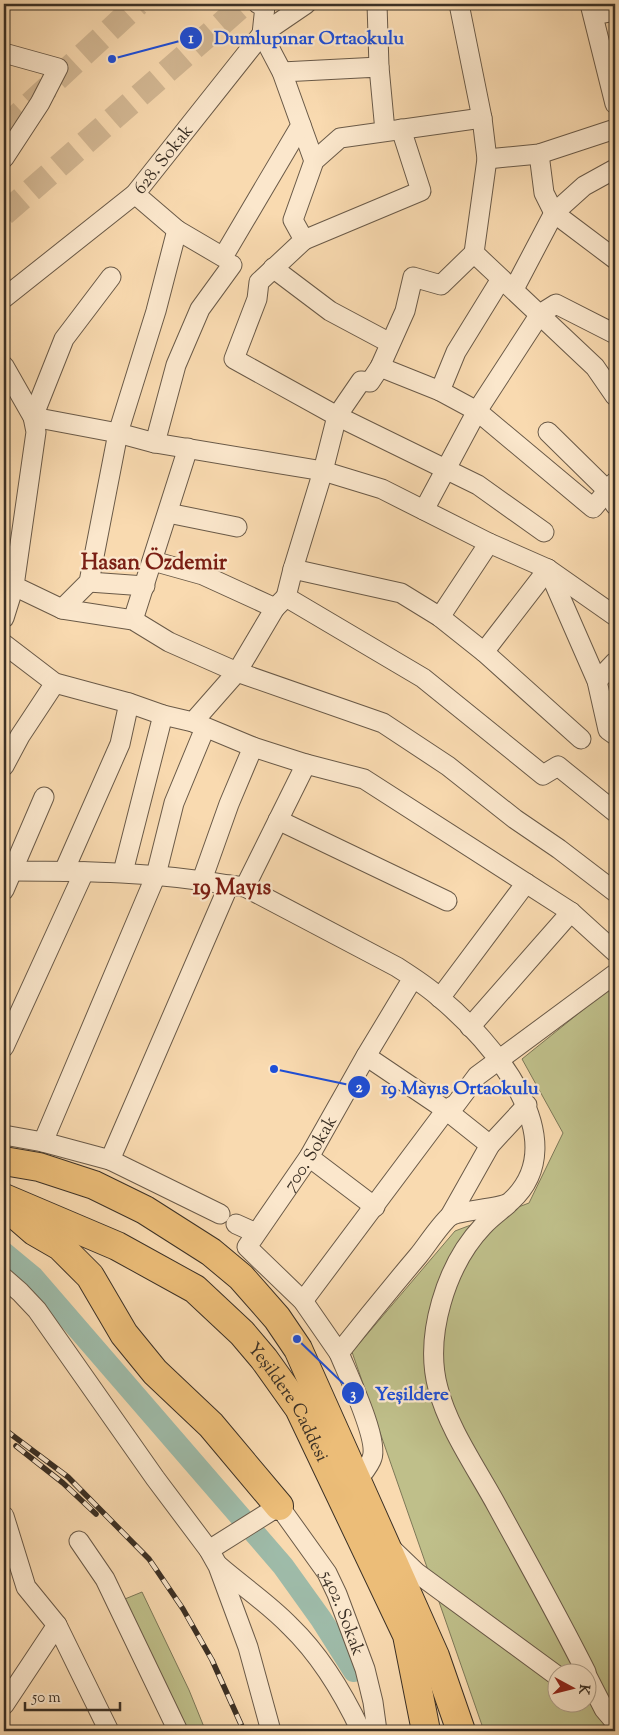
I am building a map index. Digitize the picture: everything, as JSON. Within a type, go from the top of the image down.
[{"type":"highway","name":"Yeşildere Caddesi","points":[[4,1161],[39,1167],[94,1185],[151,1214],[211,1252],[241,1278],[277,1318],[298,1349],[435,1656],[461,1731]]},
{"type":"highway","name":"Yeşildere Caddesi","points":[[4,1198],[117,1246],[195,1289],[211,1302],[258,1352],[299,1408],[407,1635],[426,1731]]},
{"type":"highway","points":[[4,1205],[34,1231],[60,1246],[90,1276],[124,1334],[155,1372],[211,1425],[272,1510]]},
{"type":"highway","points":[[117,1246],[128,1246],[142,1239],[148,1232],[151,1214]]},
{"type":"highway","name":"Yeşildere Caddesi","points":[[435,1656],[446,1731]]},
{"type":"highway","name":"Yeşildere Caddesi","points":[[435,1656],[454,1731]]},
{"type":"street","points":[[263,4],[262,34],[282,72],[314,161]]},
{"type":"street","name":"628. Sokak","points":[[4,298],[135,194],[262,34],[306,4]]},
{"type":"street","points":[[377,4],[380,67],[393,130],[421,191],[304,240],[260,282],[257,299],[234,359],[337,416],[478,485],[544,532]]},
{"type":"street","points":[[43,1142],[156,875],[174,803],[199,725],[237,672],[280,602],[293,569],[324,471],[337,416],[361,381],[370,382],[380,367],[405,312],[413,277],[440,284],[474,253],[487,159],[482,118],[459,4]]},
{"type":"street","points":[[615,11],[592,10],[615,104]]},
{"type":"street","points":[[4,53],[58,68],[40,103],[4,158]]},
{"type":"street","points":[[282,72],[380,67]]},
{"type":"street","points":[[304,240],[293,220],[314,161],[340,138],[482,118]]},
{"type":"street","points":[[155,443],[176,365],[200,309],[301,125]]},
{"type":"street","points":[[487,159],[539,154],[615,129]]},
{"type":"street","points":[[539,154],[544,193],[554,213],[615,259]]},
{"type":"street","points":[[440,391],[456,352],[507,284],[554,213],[584,186],[613,170]]},
{"type":"street","points":[[135,194],[177,230],[260,282]]},
{"type":"street","points":[[62,609],[89,582],[118,433],[156,310],[177,230]]},
{"type":"street","points":[[474,253],[595,367],[615,396]]},
{"type":"street","points":[[273,268],[330,312],[390,343]]},
{"type":"street","points":[[33,417],[64,339],[111,277]]},
{"type":"street","points":[[424,510],[477,410],[540,314],[556,304],[615,334]]},
{"type":"street","points":[[4,366],[33,417],[36,432],[13,526],[14,586],[4,618]]},
{"type":"street","points":[[380,367],[440,391],[477,410],[593,508],[613,493],[548,432]]},
{"type":"street","points":[[33,417],[118,433],[155,443],[324,471],[382,489],[489,543],[548,569],[615,616]]},
{"type":"street","points":[[133,620],[188,448]]},
{"type":"street","points":[[168,514],[237,527]]},
{"type":"street","points":[[440,617],[489,543]]},
{"type":"street","points":[[153,561],[204,575],[280,602],[423,678],[543,775],[558,766],[615,812]]},
{"type":"street","points":[[293,569],[401,593],[440,617],[484,652],[581,739]]},
{"type":"street","points":[[484,652],[548,569]]},
{"type":"street","points":[[548,569],[596,681],[608,730],[615,735]]},
{"type":"street","points":[[89,582],[145,586]]},
{"type":"street","points":[[14,586],[62,609],[133,620],[169,642],[237,672],[383,723],[448,766],[515,819],[559,848],[615,892]]},
{"type":"street","points":[[4,644],[55,683],[129,703],[199,725],[253,747],[306,764],[364,779],[572,912],[615,952]]},
{"type":"street","points":[[596,681],[615,662]]},
{"type":"street","points":[[4,766],[20,736],[55,683]]},
{"type":"street","points":[[64,871],[120,744],[129,703]]},
{"type":"street","points":[[123,872],[163,715]]},
{"type":"street","points":[[202,880],[229,804],[253,747]]},
{"type":"street","points":[[110,1160],[237,886],[278,820],[306,764]]},
{"type":"street","points":[[4,890],[8,870],[44,797]]},
{"type":"street","points":[[278,820],[446,901]]},
{"type":"street","points":[[8,870],[123,872],[202,880],[237,886],[397,967],[440,998],[470,1027],[498,1059],[527,1105],[536,1147],[530,1177],[510,1203],[482,1227],[462,1253],[444,1292],[436,1330],[434,1362],[438,1388],[452,1425],[565,1630],[581,1662]]},
{"type":"street","points":[[4,1047],[84,872]]},
{"type":"street","points":[[440,998],[526,883]]},
{"type":"street","points":[[470,1027],[572,912]]},
{"type":"street","points":[[304,1301],[446,1110],[456,1104],[477,1076],[615,974]]},
{"type":"street","name":"700. Sokak","points":[[251,1240],[309,1157],[413,978]]},
{"type":"street","points":[[366,1056],[446,1110],[490,1145]]},
{"type":"street","points":[[339,1353],[450,1216],[490,1145],[527,1105]]},
{"type":"street","points":[[4,1135],[43,1142],[110,1160],[220,1214]]},
{"type":"street","points":[[309,1157],[375,1207]]},
{"type":"street","points":[[450,1216],[510,1203]]},
{"type":"street","points":[[236,1224],[304,1301],[339,1353],[362,1409],[372,1442],[373,1457],[357,1481]]},
{"type":"street","points":[[4,1278],[37,1310],[155,1478],[216,1553],[309,1647],[345,1699],[361,1731]]},
{"type":"street","points":[[216,1553],[272,1510]]},
{"type":"street","name":"5402. Sokak","points":[[272,1510],[327,1573],[337,1594],[365,1669],[373,1702],[377,1731]]},
{"type":"street","points":[[4,1516],[26,1587],[57,1625],[107,1730]]},
{"type":"street","points":[[383,1540],[417,1573],[546,1668]]},
{"type":"street","points":[[79,1542],[105,1580],[178,1731]]},
{"type":"street","points":[[216,1553],[248,1647],[271,1731]]},
{"type":"street","points":[[4,1705],[57,1625]]},
{"type":"street","points":[[596,1691],[610,1716]]},
{"type":"street","points":[[596,1705],[610,1716]]},
{"type":"green space","points":[[615,984],[615,1731],[484,1731],[352,1352],[455,1231],[529,1203],[563,1133],[522,1059]]},
{"type":"green space","points":[[142,1592],[189,1690],[204,1727],[201,1731],[186,1731],[120,1601]]},
{"type":"waterway","points":[[4,1253],[33,1277],[283,1566],[321,1619],[354,1671]]},
{"type":"tunnel","points":[[4,128],[138,4]]},
{"type":"tunnel","points":[[4,214],[244,4]]},
{"type":"railway","points":[[4,1429],[68,1477],[149,1559],[183,1609],[212,1660],[244,1731]]},
{"type":"railway","points":[[16,1446],[63,1483],[96,1514]]},
{"type":"place","name":"Dumlupınar Ortaokulu","points":[[112,59]]},
{"type":"place","name":"19 Mayıs Ortaokulu","points":[[274,1069]]},
{"type":"place","name":"Yeşildere","points":[[297,1339]]},
{"type":"district","name":"Hasan Özdemir","points":[[154,561]]},
{"type":"district","name":"19 Mayıs","points":[[232,886]]}]
